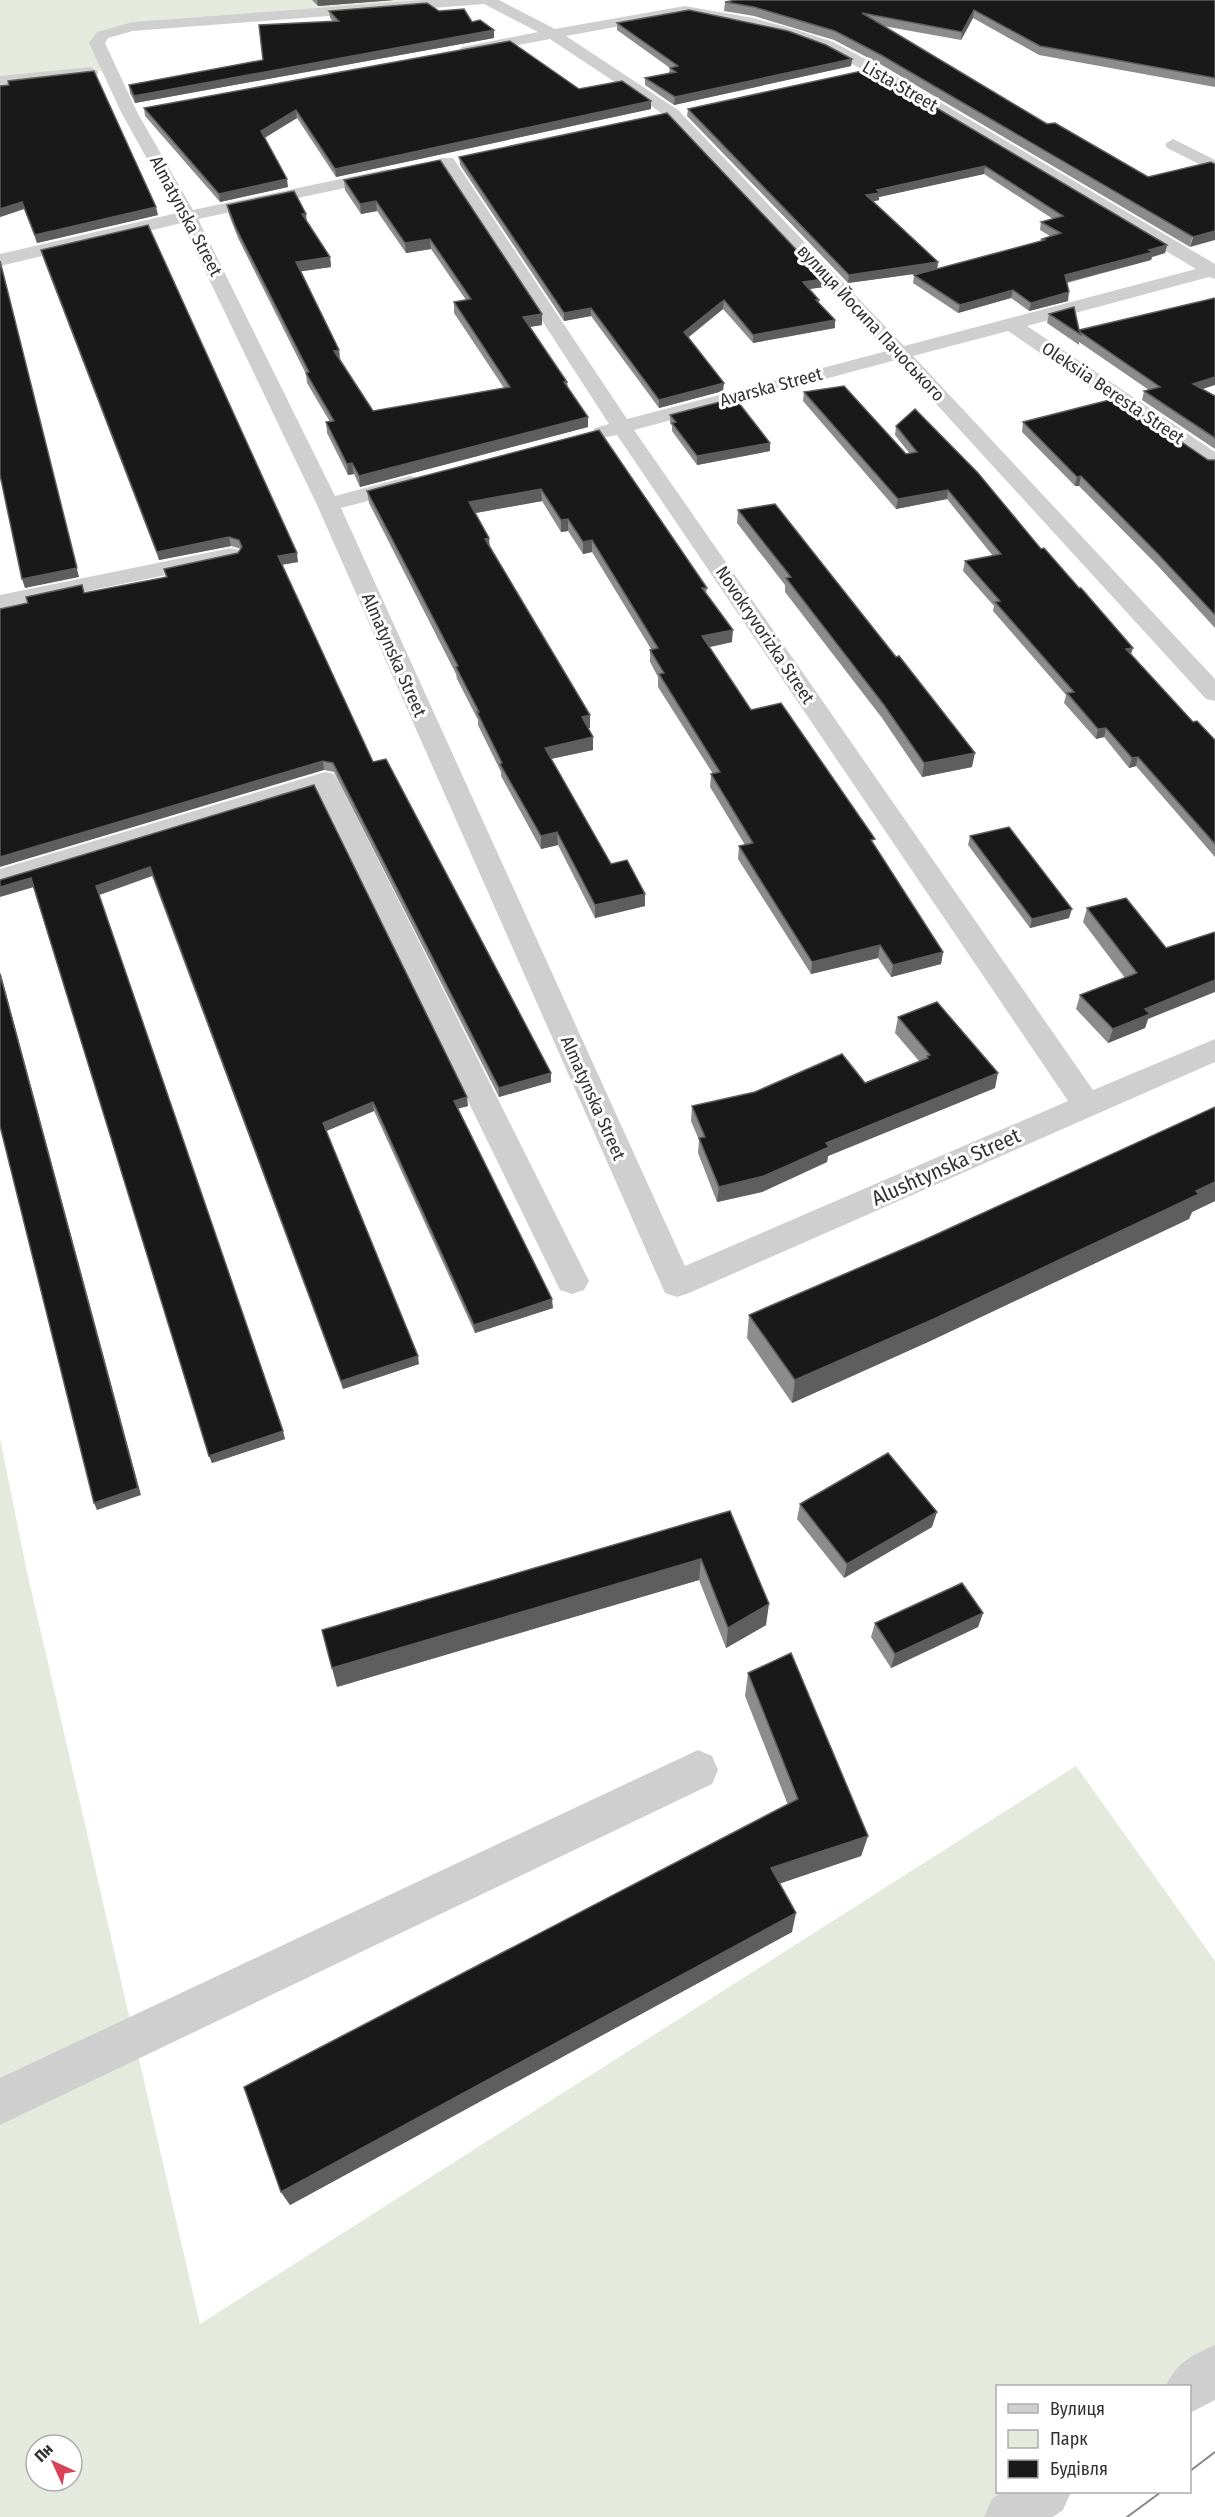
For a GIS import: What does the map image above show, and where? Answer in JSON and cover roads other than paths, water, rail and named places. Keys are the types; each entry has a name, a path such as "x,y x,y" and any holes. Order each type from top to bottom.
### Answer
{"street":[{"name":"Almatynska Street","path":"481,0 133,27 102,35 98,43 109,70 135,111 188,216 328,504 677,1284"},
{"name":"вулиця Йосипа Пачоського","path":"488,0 552,34 672,113 900,353 1215,694"},
{"name":"Lista Street","path":"446,54 685,10 753,22 792,33 828,45 873,69 1214,271"},
{"path":"850,74 873,69"},
{"path":"0,81 109,70"},
{"path":"650,118 694,108"},
{"path":"1173,144 1215,167"},
{"name":"Novokryvorizka Street","path":"451,161 622,427 1087,1105"},
{"path":"0,260 188,216 402,171"},
{"name":"Avarska Street","path":"588,436 1214,271"},
{"name":"Oleksiia Beresta Street","path":"1011,324 1215,462"},
{"path":"328,504 430,478"},
{"path":"0,602 231,555"},
{"path":"0,878 326,780 572,1281"},
{"name":"Alushtynska Street","path":"677,1284 1215,1050"},
{"path":"0,2102 698,1770"},
{"path":"1191,2387 1215,2370"},
{"path":"1010,2517 1045,2493"}],"tram line":[{"path":"1191,2470 1215,2452"},
{"path":"1127,2517 1160,2493"}]}
